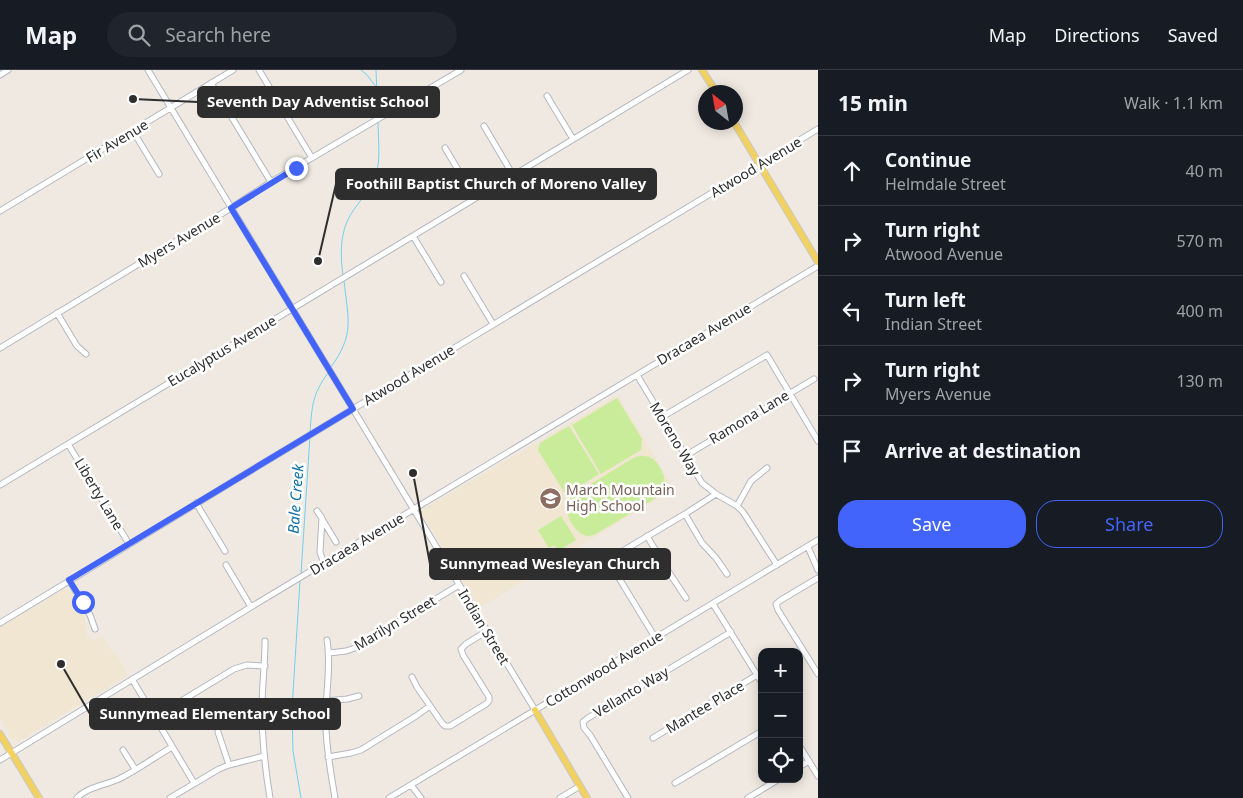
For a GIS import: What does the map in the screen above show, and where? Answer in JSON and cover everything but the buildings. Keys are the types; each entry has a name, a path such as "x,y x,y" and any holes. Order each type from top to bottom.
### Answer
{"main road":[{"path":"702,70 712,85"},
{"path":"739,130 818,264"},
{"name":"Indian Street","path":"535,710 587,798"},
{"path":"0,734 39,798"}],"street":[{"path":"0,75 8,70"},
{"name":"Indian Street","path":"148,70 535,710"},
{"name":"Fir Avenue","path":"0,211 233,70"},
{"path":"259,70 312,158"},
{"name":"Myers Avenue","path":"0,348 271,182 461,70"},
{"name":"Eucalyptus Avenue","path":"0,485 688,70"},
{"path":"211,83 271,182"},
{"path":"547,96 573,139"},
{"path":"484,126 514,175"},
{"name":"Atwood Avenue","path":"0,623 818,129"},
{"path":"133,131 159,174"},
{"path":"445,148 475,198"},
{"path":"413,236 441,282"},
{"name":"Dracaea Avenue","path":"0,760 818,264"},
{"path":"464,276 493,324"},
{"path":"57,314 77,346 86,354"},
{"path":"662,417 767,355 818,441"},
{"name":"Moreno Way","path":"637,375 702,483 736,506 748,519 777,565"},
{"name":"Ramona Lane","path":"685,456 814,378"},
{"name":"Liberty Lane","path":"68,444 129,544"},
{"path":"736,506 751,480 767,468"},
{"path":"589,571 716,494"},
{"path":"196,504 225,551"},
{"path":"318,511 336,542"},
{"path":"685,514 702,543 727,574"},
{"path":"322,518 320,552 324,564"},
{"path":"321,541 332,534"},
{"path":"647,536 686,598"},
{"name":"Cottonwood Avenue","path":"389,798 818,540"},
{"path":"808,546 818,570"},
{"path":"608,560 656,639"},
{"path":"226,565 251,607"},
{"path":"818,578 776,604 818,674"},
{"path":"69,580 90,615 95,629"},
{"name":"Marilyn Street","path":"329,653 355,648 459,585"},
{"path":"713,604 757,675"},
{"path":"412,677 445,726 450,726 486,704 490,696 461,649 487,631"},
{"name":"Vellanto Way","path":"628,798 584,728 583,722 731,632"},
{"path":"327,640 329,653 326,729 328,757 335,798"},
{"path":"265,641 262,707 264,756 270,798"},
{"path":"155,717 234,669 247,665 265,666"},
{"name":"Mantee Place","path":"653,738 757,675"},
{"path":"132,679 194,783"},
{"path":"326,701 359,696"},
{"path":"328,757 351,754 361,750 430,706"},
{"path":"218,732 229,764"},
{"path":"675,783 758,733"},
{"path":"77,798 96,787 118,779 172,747"},
{"path":"123,750 135,769"},
{"path":"803,751 818,776"},
{"path":"170,798 229,764 264,756"},
{"path":"803,765 809,761"},
{"path":"748,798 772,783"},
{"path":"411,785 421,798"},
{"path":"560,798 580,786"}],"shaded area":[{"name":"March Mountain High School","path":"618,395 674,489 479,608 421,512"},
{"path":"65,589 69,590 84,616 87,636 94,640 103,636 128,675 19,741 12,739 0,719 0,627"}],"green space":[{"path":"617,398 642,439 641,450 601,474 572,425"},
{"path":"569,426 599,474 566,495 538,450 540,443"},
{"path":"647,456 658,465 665,481 663,491 659,496 596,534 588,536 580,533 567,513 568,505 573,495 635,457"},
{"path":"561,516 576,540 558,551 554,545 549,548 538,530"}],"waterway":[{"path":"361,70 377,88"},
{"name":"Bale Creek","path":"376,70 378,117"},
{"name":"Bale Creek","path":"343,275 341,251 347,221 371,186 378,168 378,121"},
{"name":"Bale Creek","path":"331,367 339,355 347,335 348,316 344,281"},
{"name":"Bale Creek","path":"310,432 311,415 316,394 328,373"},
{"name":"Bale Creek","path":"301,574 310,436"},
{"name":"Bale Creek","path":"300,581 292,709 293,751 301,798"}],"place":[{"name":"Seventh Day Adventist School","path":"133,99"},
{"name":"Foothill Baptist Church of Moreno Valley","path":"318,261"},
{"name":"Sunnymead Wesleyan Church","path":"413,473"},
{"name":"March Mountain High School","path":"550,498"},
{"name":"Sunnymead Elementary School","path":"61,664"}],"route":[{"path":"83,602 69,580 353,409 231,208 296,168"}]}
